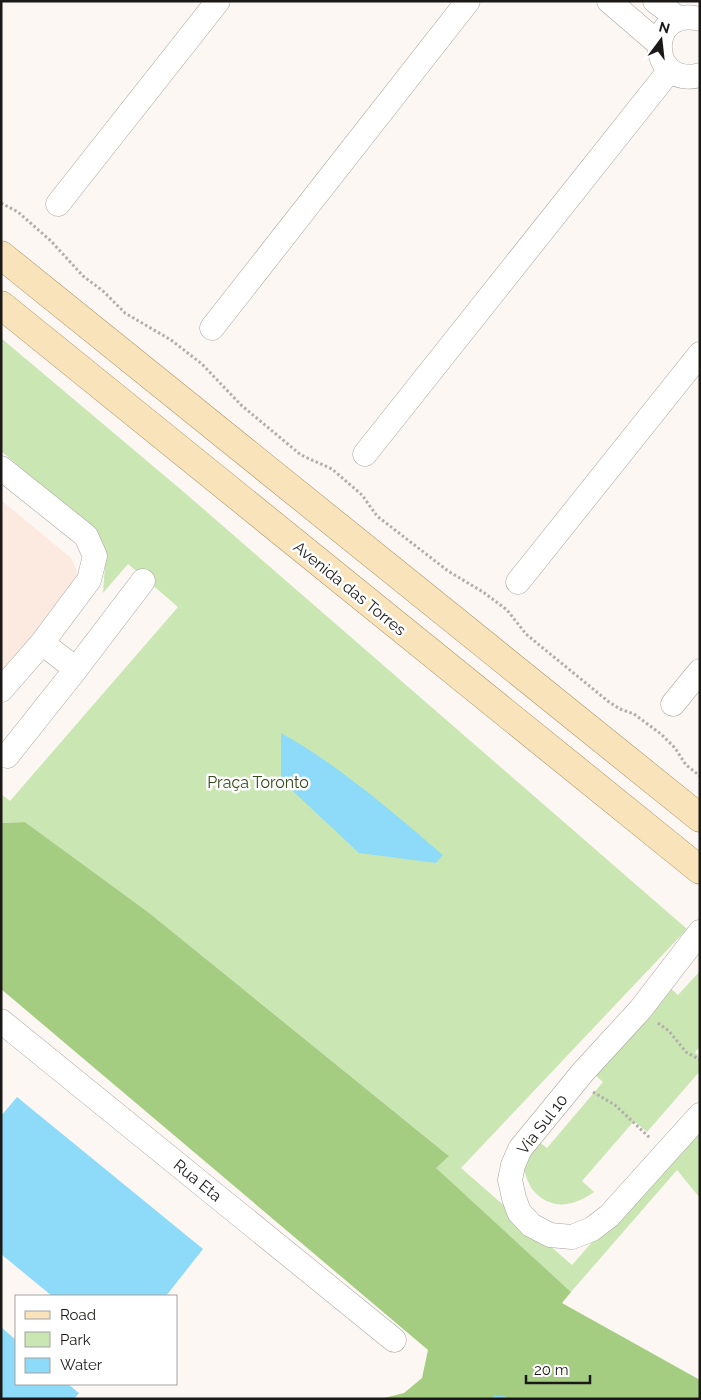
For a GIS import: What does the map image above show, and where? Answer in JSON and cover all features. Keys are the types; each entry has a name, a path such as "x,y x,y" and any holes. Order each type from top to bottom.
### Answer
{"main road":[{"path":"1,255 700,818"},
{"name":"Avenida das Torres","path":"1,305 700,870"},
{"path":"327,569 338,566 348,559 356,541"}],"street":[{"path":"58,204 218,1"},
{"path":"212,328 468,1"},
{"path":"608,1 659,44"},
{"path":"655,1 689,19"},
{"path":"689,19 668,26 659,44 662,58 670,70 683,76 699,76"},
{"path":"365,454 670,70"},
{"path":"518,582 700,354"},
{"path":"1,468 86,536 95,556 89,580 42,643 1,690"},
{"path":"7,756 143,581"},
{"path":"42,643 76,669"},
{"path":"673,704 700,671"},
{"name":"Via Sul 10","path":"700,932 640,1010 575,1082 520,1149 510,1180 514,1198 520,1212 531,1225 550,1235 572,1238 592,1229 609,1216 700,1115"},
{"name":"Rua Eta","path":"1,1020 394,1340"}],"path":[{"path":"1,203 18,212 51,241 83,276 125,313 171,340 202,364 241,405 294,449 302,455 332,469 362,495 377,516 448,571 508,610 532,639 609,702 634,714 661,734 675,748 686,765 700,776"},
{"path":"640,1010 669,1031 693,1058 700,1060"},
{"path":"575,1082 615,1105 641,1131 667,1152"}],"shaded area":[{"path":"1,500 71,558 77,575 73,590 1,671"}],"green space":[{"name":"Praça Toronto","path":"1,338 185,493 687,929 461,1168 572,1265 700,1119 700,1198 677,1170 571,1292 435,1168 448,1155 148,912 25,822 1,823 1,794 10,801 178,607 128,564 103,593 106,552 97,533 1,451"},
{"path":"25,822 148,912 449,1156 436,1168 571,1292 562,1303 700,1380 700,1399 380,1399 404,1393 422,1378 428,1350 1,989 1,823"},
{"path":"700,971 700,1047 695,1052 700,1057 700,1071 647,1132 634,1121 582,1181 594,1192 578,1201 570,1203 554,1204 546,1201 532,1189 524,1167 526,1156 534,1138 547,1148 603,1082 591,1071 667,985 678,995"}],"water":[{"path":"281,733 344,775 443,855 436,863 359,853 281,780"},
{"path":"17,1097 203,1249 167,1295 51,1295 1,1254 1,1116"},
{"path":"1,1327 15,1339 15,1385 69,1385 79,1393 74,1399 1,1399"}],"waterway":[{"path":"495,1399 503,1399"}]}
